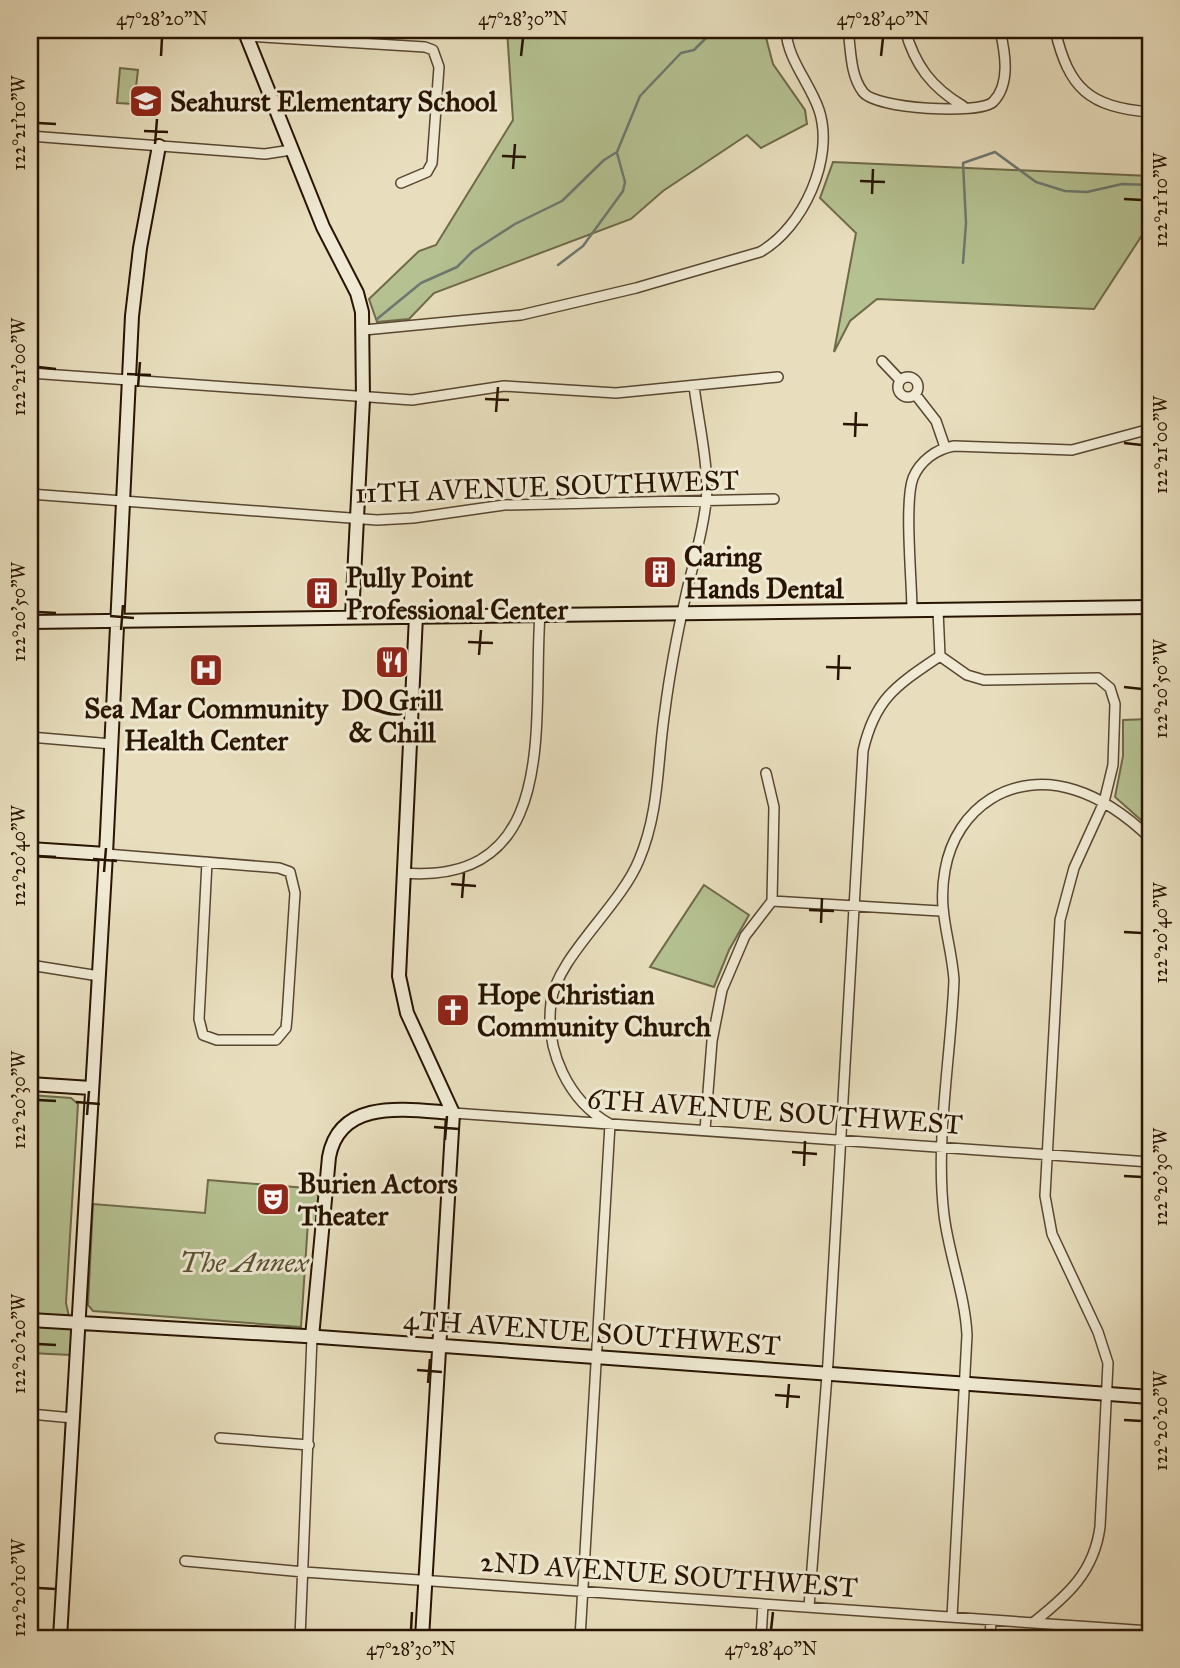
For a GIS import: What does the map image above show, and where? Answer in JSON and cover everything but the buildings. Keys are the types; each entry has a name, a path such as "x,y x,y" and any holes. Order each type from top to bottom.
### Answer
{"street":[{"path":"364,330 521,315 636,288 760,252 774,244 794,222 806,199 820,162 823,135 820,112 792,53 786,30"},
{"path":"848,30 850,57 858,82 870,99 890,105 964,107 987,106 1001,91 1005,60 1000,30"},
{"path":"905,30 916,61 925,76 964,107"},
{"path":"1055,30 1069,74 1088,96 1117,108 1150,112"},
{"path":"352,617 364,330 357,293 323,227 245,33 425,47 433,50 439,67 432,163 427,172 401,183"},
{"path":"30,136 265,154 291,150"},
{"path":"60,1638 106,854 135,281 159,146"},
{"path":"882,361 900,380 900,393 905,397 915,394 936,421 945,447"},
{"path":"30,373 412,400 518,385 616,393 778,377"},
{"path":"580,1638 610,1124 592,1113 578,1096 557,1061 550,1032 551,1002 565,967 624,889 648,836 656,809 664,713 682,612 707,500 694,386"},
{"path":"912,611 911,485 921,466 945,447 969,445 1035,451 1072,450 1150,429"},
{"name":"11TH AVENUE SOUTHWEST","path":"30,494 358,519 413,518 504,505 774,499"},
{"path":"30,622 1150,607"},
{"path":"938,610 940,656"},
{"path":"403,873 431,876 466,869 491,855 517,820 530,785 534,760 540,614"},
{"path":"416,616 399,976 402,995 453,1113 422,1638"},
{"path":"940,656 967,675 984,680 1098,678 1110,688 1116,716 1113,765 1104,802 1074,868 1060,920 1045,1155 1045,1196 1052,1234 1106,1353 1107,1394 1097,1547 1076,1586 1034,1622"},
{"path":"810,1608 828,1373 863,751 874,714 896,686 940,656"},
{"path":"30,737 112,744"},
{"path":"705,1130 712,1041 722,990 745,936 772,901 774,807 766,773"},
{"path":"952,1617 966,1319 944,1214 944,1146 954,980 952,953 940,911 944,871 956,835 976,808 989,798 1016,787 1048,784 1077,790 1104,802 1150,838"},
{"path":"30,849 207,862 287,870 293,878 295,892 287,1018 282,1036 268,1042 216,1040 203,1035 199,1018 207,862"},
{"path":"772,901 940,911"},
{"path":"30,965 99,975"},
{"path":"30,1084 91,1088"},
{"name":"6TH AVENUE SOUTHWEST","path":"312,1337 330,1150 338,1135 353,1120 370,1112 397,1109 1149,1161"},
{"path":"1149,1161 1150,1119"},
{"name":"4TH AVENUE SOUTHWEST","path":"30,1320 312,1337 1150,1397"},
{"path":"300,1638 312,1337"},
{"path":"30,1414 73,1418"},
{"path":"220,1438 309,1445"},
{"name":"2ND AVENUE SOUTHWEST","path":"185,1560 304,1572 1150,1631"},
{"path":"761,1638 763,1604"},
{"path":"990,1638 991,1620"}],"green space":[{"path":"507,30 764,30 773,64 805,110 807,124 761,148 747,135 663,191 631,219 434,293 409,319 377,322 369,299 419,251 436,245 513,120"},
{"path":"120,68 138,70 134,104 117,103"},
{"path":"833,162 1150,176 1150,223 1094,309 877,299 850,321 834,352 856,233 820,198"},
{"path":"1150,719 1150,828 1115,797 1123,756 1123,720"},
{"path":"704,885 749,915 729,950 714,987 650,967"},
{"path":"30,1095 71,1098 78,1104 66,1303 72,1330 71,1355 30,1353"},
{"name":"The Annex","path":"208,1180 319,1189 316,1222 308,1222 301,1327 93,1311 88,1305 93,1204 205,1213"}],"waterway":[{"path":"377,319 421,283 457,267 473,251 515,224 562,201 604,160 617,152 640,96 681,53 694,50 714,30"},
{"path":"963,263 966,223 963,163 995,152 1036,182 1065,191 1087,192 1122,184 1150,185"},
{"path":"558,265 583,246 623,191 625,182 617,153"}],"place":[{"name":"Seahurst Elementary School","path":"146,101"},
{"name":"Caring Hands Dental","path":"660,572"},
{"name":"Pully Point Professional Center","path":"322,593"},
{"name":"DQ Grill & Chill","path":"392,662"},
{"name":"Sea Mar Community Health Center","path":"206,670"},
{"name":"Hope Christian Community Church","path":"453,1010"},
{"name":"Burien Actors Theater","path":"273,1199"}]}
